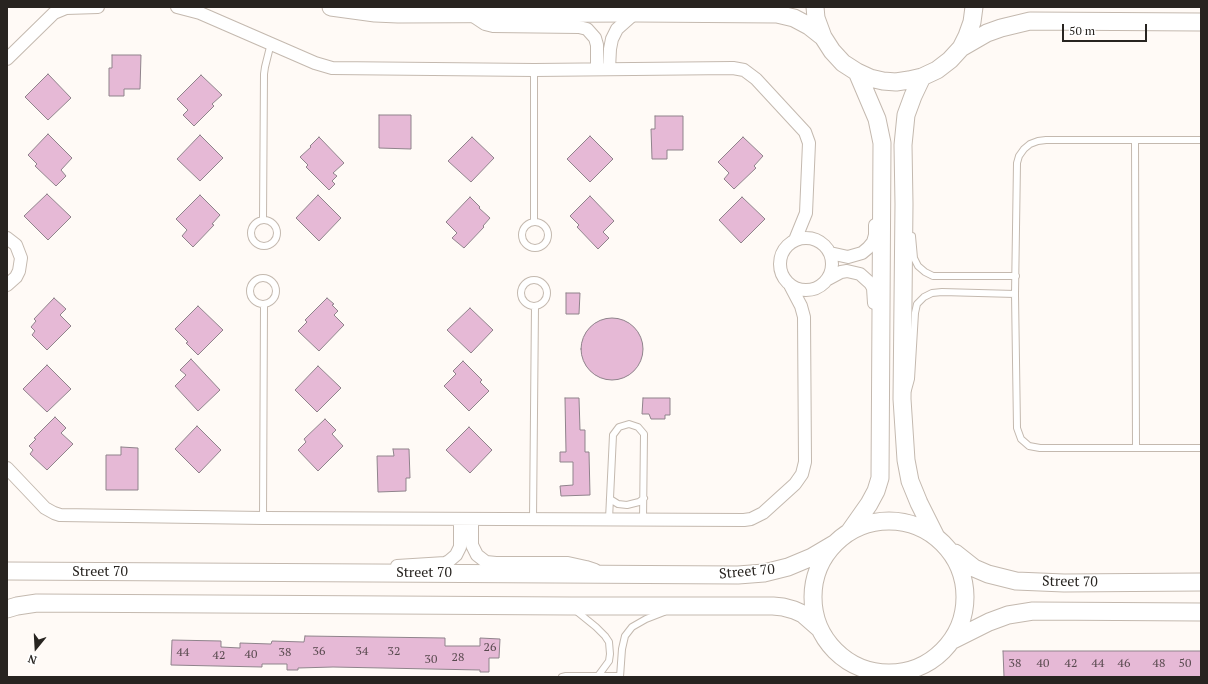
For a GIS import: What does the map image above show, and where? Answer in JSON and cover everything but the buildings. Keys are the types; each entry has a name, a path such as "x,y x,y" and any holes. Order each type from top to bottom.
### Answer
{"main road":[{"path":"331,7 382,13 777,14 794,18 809,26 823,37"},
{"path":"816,7 816,18 823,37 832,51 843,63 870,78 896,82 922,77 937,70 950,60 961,48 968,36 974,7"},
{"path":"961,48 987,33 1030,21 1201,22"},
{"path":"850,531 869,504 876,491 880,478 883,178 882,143 877,118 857,72"},
{"path":"922,77 906,115 903,145 904,204 902,400 906,460 910,481 934,535"},
{"path":"934,535 915,525 893,520 870,522 850,531 834,544 823,558 816,575 812,592 813,611 819,628 832,648 840,656 866,670 894,673 906,672 922,666 937,657 946,649 959,629 966,605 964,580 955,557 948,547"},
{"name":"Street 70","path":"934,535 974,568 988,574 1016,581 1064,583 1201,582"},
{"name":"Street 70","path":"7,570 738,575 764,573 788,567 812,557 834,544"},
{"path":"7,609 37,603 773,606 783,607 803,614 819,628"},
{"name":"Street 70","path":"953,640 1002,617 1033,611 1201,612"}],"street":[{"path":"7,59 54,13 66,8 98,7"},
{"path":"177,7 200,14 315,63 332,68 534,70 734,68 744,70 756,79 805,132 809,143 806,213 795,240"},
{"path":"609,69 612,39 617,29 635,13"},
{"path":"470,14 485,24 493,26 579,26 586,29 595,38 597,45 597,70"},
{"path":"830,253 848,256 855,255 862,253 873,242 875,235 874,196 883,178"},
{"path":"806,213 811,228 819,241"},
{"path":"7,238 16,245 21,258 19,271 16,277 7,284"},
{"path":"7,468 45,508 60,515 263,518 609,520 751,519 763,513 795,484 802,474 805,462 804,317 801,306 781,272 780,265 784,250 795,240 811,238 819,241 830,253 833,266 828,279 823,285 816,288 803,290 790,285"},
{"path":"828,279 841,272 848,271 860,274 870,283 873,288 875,333 881,342"},
{"path":"804,317 816,288"},
{"path":"324,573 352,568 445,563 456,555 460,547 460,519"},
{"path":"472,519 472,546 477,555 486,562 568,563 586,567 607,575"}],"lane":[{"path":"263,220 264,74 271,43"},
{"path":"534,70 534,221"},
{"path":"1201,140 1046,140 1034,142 1024,149 1019,156 1017,163 1015,294 1017,428 1021,439 1029,446 1040,448 1201,448"},
{"path":"1135,140 1136,448"},
{"path":"904,204 910,220"},
{"path":"263,220 270,221 276,226 278,232 272,245 265,247 252,241 250,234 252,227 256,222 263,220"},
{"path":"534,221 541,222 546,227 549,234 547,241 542,246 536,248 529,247 524,242 521,235 523,228 527,223 534,221"},
{"path":"911,228 914,258 918,266 933,276 1016,276"},
{"path":"262,278 269,279 275,284 277,291 275,298 271,303 264,305 257,304 252,299 249,292 251,285 256,280 262,278"},
{"path":"533,279 540,280 545,285 548,292 546,299 542,304 535,306 528,305 522,300 520,293 522,286 526,281 533,279"},
{"path":"902,400 910,388 915,313 918,304 924,297 932,293 942,292 1015,294"},
{"path":"263,518 264,305"},
{"path":"533,519 535,306"},
{"path":"609,520 613,435 619,427 629,424 638,427 644,434 643,520"},
{"path":"610,499 618,504 627,505 634,504 644,498"},
{"path":"571,606 596,627 609,642 609,661 598,676"},
{"path":"562,677 620,676 622,648 625,636 632,627 646,619 681,606"}]}
